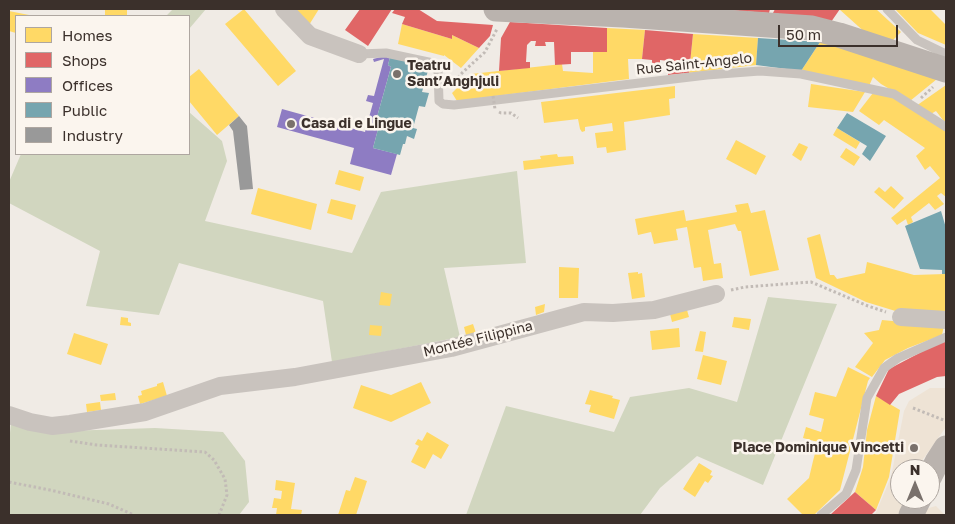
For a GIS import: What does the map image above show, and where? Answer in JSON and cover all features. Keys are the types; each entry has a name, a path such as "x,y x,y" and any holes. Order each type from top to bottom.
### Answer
{"main road":[{"path":"496,9 614,14 812,28 839,35 943,76"}],"street":[{"path":"284,9 310,36 358,54"},
{"name":"Montée Filippina","path":"9,415 30,422 52,426 145,412 220,386 295,377 451,348 584,312 614,313 654,310 716,294"},
{"path":"901,316 946,320"}],"lane":[{"path":"887,9 917,40 946,54"},
{"path":"358,54 386,53 433,63 438,70 438,99"},
{"name":"Rue Saint-Angelo","path":"438,99 443,104 454,105 760,70 801,74 894,94 946,127"},
{"path":"821,515 846,494 853,478 868,398 884,368 898,358 946,337"}],"path":[{"path":"438,99 485,52 497,30 503,9"},
{"path":"912,105 943,76"},
{"path":"493,96 495,109 501,113 511,113 518,118"},
{"path":"716,294 745,287 811,282 868,306 901,316"},
{"path":"913,408 946,421"},
{"path":"62,440 97,445 205,452 214,460 226,478 227,495 219,515"},
{"path":"9,482 109,504 134,515"}],"green space":[{"path":"173,9 206,9 190,28 190,15 167,15"},
{"path":"190,113 222,141 227,161 205,221 352,253 381,192 517,171 526,263 444,268 460,337 332,362 323,301 179,263 159,315 86,306 100,251 9,203 9,182 21,155 190,155"},
{"path":"768,297 837,304 763,485 697,456 660,488 640,515 466,515 506,406 614,432 630,397 689,388 737,402"},
{"path":"11,423 66,431 155,428 223,432 245,461 249,502 239,515 9,515 9,443"}],"shaded area":[{"name":"Place Dominique Vincetti","path":"930,388 946,388 946,427 923,459 895,459 904,411 909,401"},
{"name":"Place Dominique Vincetti","path":"890,479 890,509 902,509 901,515 875,515"},
{"path":"925,509 939,509 945,515 922,515"}],"building: Homes":[{"path":"105,9 127,9 127,15 105,15"},
{"path":"244,9 296,71 278,86 225,24"},
{"path":"293,9 319,9 309,25"},
{"path":"839,9 876,9 901,32 892,41 868,35"},
{"path":"895,9 930,9 946,25 946,45 918,33"},
{"path":"9,11 29,15 15,15 15,33 9,31"},
{"path":"402,24 452,39 452,35 479,48 461,68 444,55 398,44"},
{"path":"607,28 645,30 642,59 628,59 629,79 457,101 452,93 466,79 472,78 471,74 562,64 563,71 593,73 593,52 607,52"},
{"path":"693,34 758,38 756,65 689,73"},
{"path":"822,39 937,79 910,101 881,84 873,77 869,86 801,71"},
{"path":"199,69 239,116 217,135 190,102 190,76"},
{"path":"811,84 865,92 853,112 808,107"},
{"path":"946,85 946,124 936,111 929,115 916,106"},
{"path":"675,86 675,98 669,99 670,115 624,122 626,150 607,153 606,147 597,148 595,133 613,131 612,123 585,127 585,131 582,132 578,119 544,123 541,102"},
{"path":"873,93 890,95 946,130 946,197 941,193 937,196 944,204 935,210 929,203 911,217 913,222 908,225 906,219 897,225 891,218 940,178 930,166 925,170 916,156 925,148 884,120 879,125 859,111"},
{"path":"837,128 860,142 856,149 833,135"},
{"path":"736,140 766,156 756,175 726,159"},
{"path":"799,143 808,147 801,161 792,155"},
{"path":"846,148 860,157 854,166 840,157"},
{"path":"557,154 558,157 573,156 574,164 524,170 523,161 541,159 540,156"},
{"path":"339,170 364,177 360,191 335,184"},
{"path":"891,186 904,198 894,209 874,192 879,187 885,192"},
{"path":"258,188 317,204 311,230 251,214"},
{"path":"331,199 356,205 352,220 327,213"},
{"path":"748,203 751,213 765,210 779,270 750,276 741,231 738,231 735,224 708,230 714,264 721,263 723,278 703,281 701,267 694,268 687,227 676,229 678,240 654,244 651,232 638,235 635,219 684,210 686,221 737,212 735,205"},
{"path":"820,234 830,275 834,275 837,279 865,273 867,262 914,275 945,274 946,314 902,313 866,302 816,278 807,238"},
{"path":"559,267 579,268 578,298 559,298"},
{"path":"638,272 638,274 642,273 645,297 632,299 628,273"},
{"path":"381,292 392,294 390,306 379,305"},
{"path":"545,304 544,312 536,315 535,307"},
{"path":"687,310 689,317 672,322 670,314"},
{"path":"121,317 128,318 131,326 120,325"},
{"path":"734,317 751,319 749,330 732,327"},
{"path":"882,320 944,325 942,335 908,348 885,360 872,377 855,367 873,343 864,333 879,330"},
{"path":"473,324 477,336 467,339 464,327"},
{"path":"370,325 382,326 381,336 369,335"},
{"path":"679,328 680,347 652,350 650,331"},
{"path":"700,331 706,332 703,352 695,351"},
{"path":"74,333 108,344 101,365 67,354"},
{"path":"703,355 727,361 721,385 697,379"},
{"path":"848,367 870,378 840,490 814,515 803,515 787,499 809,478 818,442 803,438 806,427 821,432 824,419 809,415 815,392 836,397"},
{"path":"163,382 167,396 140,404 138,396 142,395 141,391"},
{"path":"421,382 431,403 391,422 353,408 361,385 391,395"},
{"path":"590,390 613,396 612,398 620,400 614,419 589,412 591,405 585,404"},
{"path":"115,393 116,400 101,401 100,395"},
{"path":"876,396 900,410 892,459 890,459 889,477 876,510 855,492 863,467 867,430"},
{"path":"100,402 101,410 87,412 86,404"},
{"path":"427,432 449,445 441,459 433,454 425,469 411,462 419,446 415,444 418,439 422,441"},
{"path":"699,463 712,471 710,475 713,476 708,483 705,481 695,497 683,489"},
{"path":"355,477 367,481 356,515 338,515 346,490 350,491"},
{"path":"276,480 295,483 291,509 302,510 301,515 276,515 277,508 272,508 274,498 281,499 282,491 275,490"}],"building: Shops":[{"path":"360,9 392,9 368,46 345,30"},
{"path":"395,9 418,9 437,21 493,25 490,36 479,48 452,35 452,39 402,24 405,17 392,13"},
{"path":"726,9 770,9 769,13"},
{"path":"775,9 840,9 831,22 773,13"},
{"path":"510,22 607,28 607,52 571,52 571,64 555,65 554,42 545,42 546,46 535,46 536,41 531,41 527,45 526,62 530,62 530,68 499,71 501,38"},
{"path":"645,30 693,34 689,73 668,75 669,61 660,60 660,64 652,64 652,60 642,59"},
{"path":"946,341 946,376 937,377 899,394 890,405 876,396 889,369"},
{"path":"855,492 876,510 871,515 830,515"}],"building: Offices":[{"path":"385,56 390,57 388,65 391,67 377,117 381,118 373,148 397,154 391,175 350,164 354,148 277,127 282,109 365,132 373,103 366,101 368,95 374,96 384,59 374,62 373,59"}],"building: Public":[{"path":"758,38 820,42 801,71 756,65"},
{"path":"390,57 429,67 422,92 429,93 425,107 419,106 413,128 417,129 414,139 407,136 400,155 373,148 381,118 377,117 391,67 388,65"},
{"path":"847,113 886,136 870,161 862,154 867,146 837,128"},
{"path":"941,211 946,228 946,274 942,274 942,270 920,269 905,226"}],"building: Industry":[{"path":"239,116 247,126 253,189 240,190 233,131 229,125"}],"place":[{"name":"Teatru Sant’Anghjuli","path":"397,74"},
{"name":"Casa di e Lingue","path":"291,124"},
{"name":"Place Dominique Vincetti","path":"914,448"}]}
